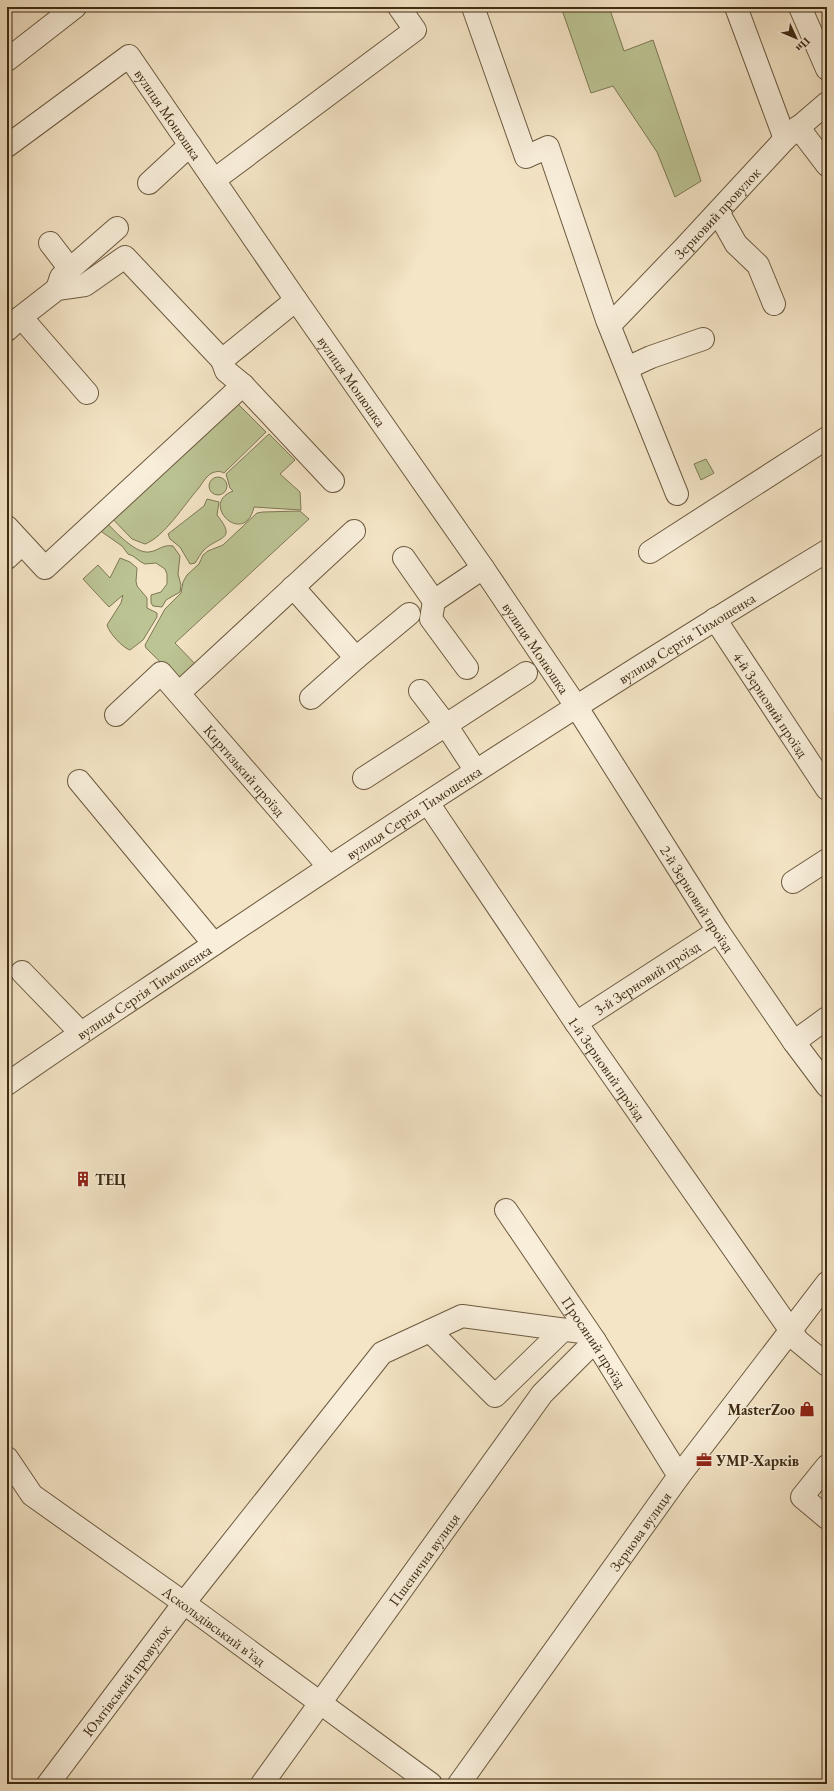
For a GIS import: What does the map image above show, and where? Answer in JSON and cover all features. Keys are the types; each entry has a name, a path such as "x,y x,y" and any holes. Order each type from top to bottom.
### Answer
{"street":[{"path":"7,60 75,7"},
{"path":"214,180 415,30 399,7"},
{"path":"473,7 526,156 548,147 610,325 677,494"},
{"path":"736,7 792,133 827,165"},
{"path":"800,7 827,69"},
{"name":"вулиця Монюшка","path":"7,146 129,56 296,300 483,568 576,706"},
{"name":"Зерновий провулок","path":"610,325 792,133 827,102"},
{"path":"149,183 190,145"},
{"path":"718,212 736,244 758,265 774,304"},
{"path":"57,290 61,277 117,228"},
{"path":"50,243 70,269"},
{"path":"87,393 14,324 57,290 85,285 125,257 222,360 226,371 243,385 333,481"},
{"path":"222,360 296,300"},
{"path":"627,368 651,357 703,339"},
{"path":"7,528 14,551 45,568 243,385"},
{"path":"650,552 827,438"},
{"path":"179,693 354,531"},
{"name":"вулиця Сергія Тимошенка","path":"7,1084 80,1032 428,802 576,706 827,551"},
{"path":"404,558 434,601 431,619 467,668"},
{"path":"434,601 483,568"},
{"path":"293,587 356,658"},
{"path":"311,698 409,614"},
{"name":"4-й Зерновий проїзд","path":"715,619 827,789"},
{"name":"Киргизький проїзд","path":"116,715 161,673 329,867"},
{"path":"364,778 526,673"},
{"path":"420,691 446,724 476,771"},
{"name":"2-й Зерновий проїзд","path":"576,706 718,931 794,1042 827,1086"},
{"path":"79,781 214,944"},
{"name":"1-й Зерновий проїзд","path":"428,802 576,1023 798,1341 827,1365"},
{"path":"793,882 827,860"},
{"name":"3-й Зерновий проїзд","path":"576,1023 718,931"},
{"path":"22,972 80,1032"},
{"path":"794,1042 827,1018"},
{"name":"Просяний проїзд","path":"506,1210 592,1337 679,1476"},
{"name":"Зернова вулиця","path":"459,1784 679,1476 827,1283"},
{"name":"Юмтівський провулок","path":"48,1784 184,1603 278,1482 382,1353 462,1316 563,1330 592,1337"},
{"path":"430,1331 495,1396 563,1330"},
{"name":"Пшенична вулиця","path":"262,1784 542,1394 592,1337"},
{"name":"Аскольдівський в'їзд","path":"7,1458 32,1496 184,1603 431,1784"},
{"path":"827,1466 802,1497 827,1518"}],"green space":[{"path":"561,7 609,7 624,51 653,40 701,181 675,197 657,152 613,86 591,93"},
{"path":"231,397 266,432 224,473 215,472 208,476 159,535 145,544 132,539 106,512"},
{"path":"269,434 295,460 280,474 300,492 301,510 254,507 249,519 242,524 234,523 227,519 222,513 220,505 223,497 233,491 230,488 226,474"},
{"path":"706,459 714,473 701,480 694,464"},
{"path":"218,477 224,480 227,486 224,492 218,495 212,492 209,486 212,480"},
{"path":"207,499 219,502 217,515 226,529 226,534 224,537 204,550 195,563 190,564 180,547 170,539 168,534 204,506"},
{"path":"300,511 309,519 175,643 199,668 182,683 146,648 145,645 165,609 181,593 183,582 187,575 199,564 203,555 208,551 223,545 257,513"},
{"path":"101,517 123,539 137,549 149,552 166,546 173,546 180,556 178,574 181,585 180,592 166,600 162,607 153,606 151,603 151,595 161,592 167,584 167,574 165,569 156,563 145,564 141,562 128,554 122,546 92,525"},
{"path":"120,558 130,562 137,568 137,586 147,598 147,608 157,613 157,617 143,640 130,650 117,640 110,632 107,625 121,603 123,595 109,607 83,579 98,565 110,578"}],"place":[{"name":"ТЕЦ","path":"83,1179"},
{"name":"MasterZoo","path":"807,1409"},
{"name":"УМР-Харків","path":"704,1460"}]}
